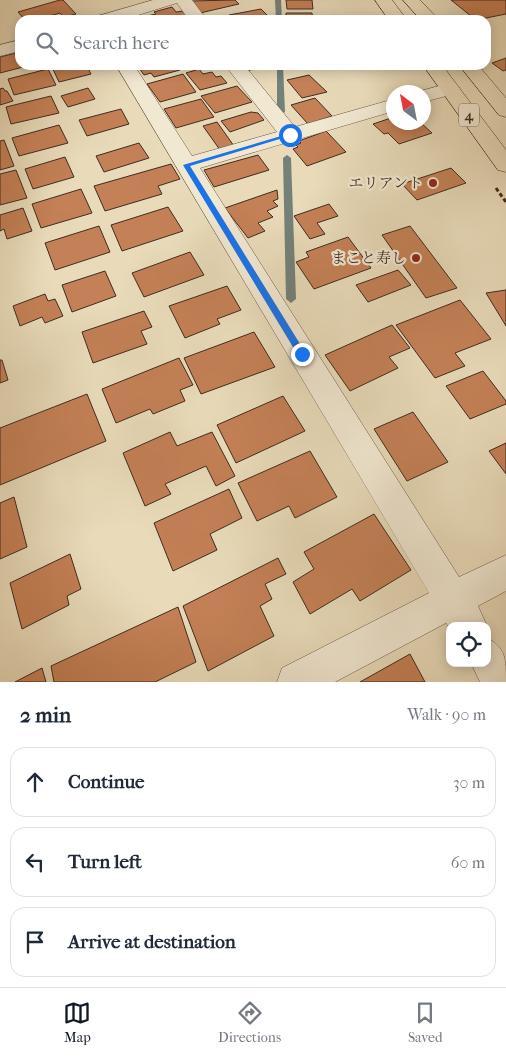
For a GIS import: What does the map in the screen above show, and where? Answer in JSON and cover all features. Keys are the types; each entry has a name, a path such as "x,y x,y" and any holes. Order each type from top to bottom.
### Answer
{"highway":[{"path":"383,0 394,15"},
{"path":"412,0 426,15"},
{"name":"4","path":"436,70 506,165"},
{"name":"4","path":"472,70 506,111"}],"street":[{"path":"121,15 171,0"},
{"path":"182,0 194,15"},
{"path":"0,51 15,46"},
{"path":"128,70 461,612"},
{"path":"238,70 290,135"},
{"path":"431,94 450,89"},
{"path":"186,165 386,107"},
{"path":"296,682 461,612 506,572"},
{"path":"491,664 502,682"}],"building":[{"path":"63,0 76,14 21,15 18,12"},
{"path":"235,0 239,4 200,13 190,1"},
{"path":"286,0 312,0 313,9 287,9"},
{"path":"451,0 506,0 506,14 491,17 491,15 470,15"},
{"path":"172,7 176,12 183,11 187,15 152,15 156,14 154,12"},
{"path":"261,9 267,15 229,15"},
{"path":"286,13 312,13 312,15 286,15"},
{"path":"15,53 15,69 0,73 0,57"},
{"path":"506,58 506,70 503,71 492,63"},
{"path":"48,70 56,85 14,95 8,79"},
{"path":"53,70 89,70 91,74 59,82"},
{"path":"140,70 180,70 154,77 151,73 144,75"},
{"path":"196,70 200,70 203,74 212,72 216,77 221,76 227,83 200,90 186,73"},
{"path":"183,74 196,92 160,102 147,84"},
{"path":"309,75 327,92 302,98 287,80"},
{"path":"237,86 252,102 215,113 201,96"},
{"path":"3,88 13,101 0,105 0,89"},
{"path":"88,88 95,99 68,107 61,96"},
{"path":"51,96 59,113 11,124 6,107"},
{"path":"315,98 332,116 308,124 291,105"},
{"path":"201,99 214,117 176,128 164,109"},
{"path":"121,109 129,124 87,136 79,120"},
{"path":"251,112 258,113 264,120 230,132 221,121"},
{"path":"386,120 386,130 429,130 432,133 399,144 388,133 384,134 373,124"},
{"path":"217,122 234,146 220,150 203,126"},
{"path":"59,125 68,143 19,156 12,138"},
{"path":"326,131 346,152 307,166 293,149 301,143 299,141"},
{"path":"4,140 14,166 0,170 0,141"},
{"path":"139,143 149,158 104,172 96,156"},
{"path":"258,155 269,170 214,187 204,170"},
{"path":"65,157 74,177 33,189 25,169"},
{"path":"171,164 180,179 158,186 162,194 105,211 94,186"},
{"path":"451,168 466,183 417,200 402,184"},
{"path":"16,170 27,198 0,205 0,174"},
{"path":"81,189 92,213 41,228 32,204"},
{"path":"277,190 278,199 273,201 278,206 267,211 273,217 258,223 265,231 248,238 225,208"},
{"path":"329,204 338,216 317,223 325,234 310,239 294,216"},
{"path":"168,207 183,231 122,251 111,225"},
{"path":"23,208 32,231 7,239 4,229 0,231 0,215"},
{"path":"99,226 110,252 55,270 45,243"},
{"path":"410,226 457,288 426,298 382,235"},
{"path":"348,237 371,268 314,289 296,262 309,257 306,252"},
{"path":"190,252 204,275 144,297 132,273"},
{"path":"398,270 411,285 368,302 356,285"},
{"path":"105,271 116,296 72,312 62,285"},
{"path":"227,286 241,310 217,319 220,324 185,338 169,306"},
{"path":"506,290 506,326 486,293"},
{"path":"45,294 48,301 55,299 63,316 45,323 42,317 20,326 13,306"},
{"path":"460,300 491,339 455,353 465,366 435,378 396,325"},
{"path":"144,311 152,327 141,331 147,344 93,363 82,332"},
{"path":"392,325 410,348 389,357 398,368 350,391 325,355"},
{"path":"254,332 275,367 201,394 184,358"},
{"path":"179,358 193,385 180,390 185,401 153,414 150,409 116,423 102,389"},
{"path":"0,360 2,360 8,380 0,383"},
{"path":"483,371 506,401 506,404 470,419 446,386"},
{"path":"87,394 106,441 0,485 0,428"},
{"path":"283,396 305,431 236,463 217,425"},
{"path":"413,412 448,462 407,481 374,429"},
{"path":"170,432 177,446 212,432 235,476 216,486 206,466 165,484 171,494 145,506 123,453"},
{"path":"506,443 506,474 489,451"},
{"path":"310,451 337,497 295,518 289,506 257,521 238,483"},
{"path":"229,489 242,518 210,534 217,550 173,571 154,523"},
{"path":"14,497 27,547 0,559 0,503"},
{"path":"374,514 411,570 360,601 352,589 310,614 293,582 314,569 304,552"},
{"path":"70,554 81,589 67,596 69,605 22,629 10,583"},
{"path":"278,558 286,574 265,584 272,599 260,606 274,636 208,671 183,606"},
{"path":"178,607 196,662 155,682 54,682 51,666"},
{"path":"410,654 425,682 360,682"},
{"path":"42,668 46,682 15,682"}],"waterway":[{"path":"278,0 279,15"},
{"path":"280,70 281,112"},
{"path":"287,158 291,299"}],"place":[{"name":"エリアント","path":"433,183"},
{"name":"まこと寿し","path":"416,258"}],"route":[{"path":"290,135 186,165 302,354"}]}
